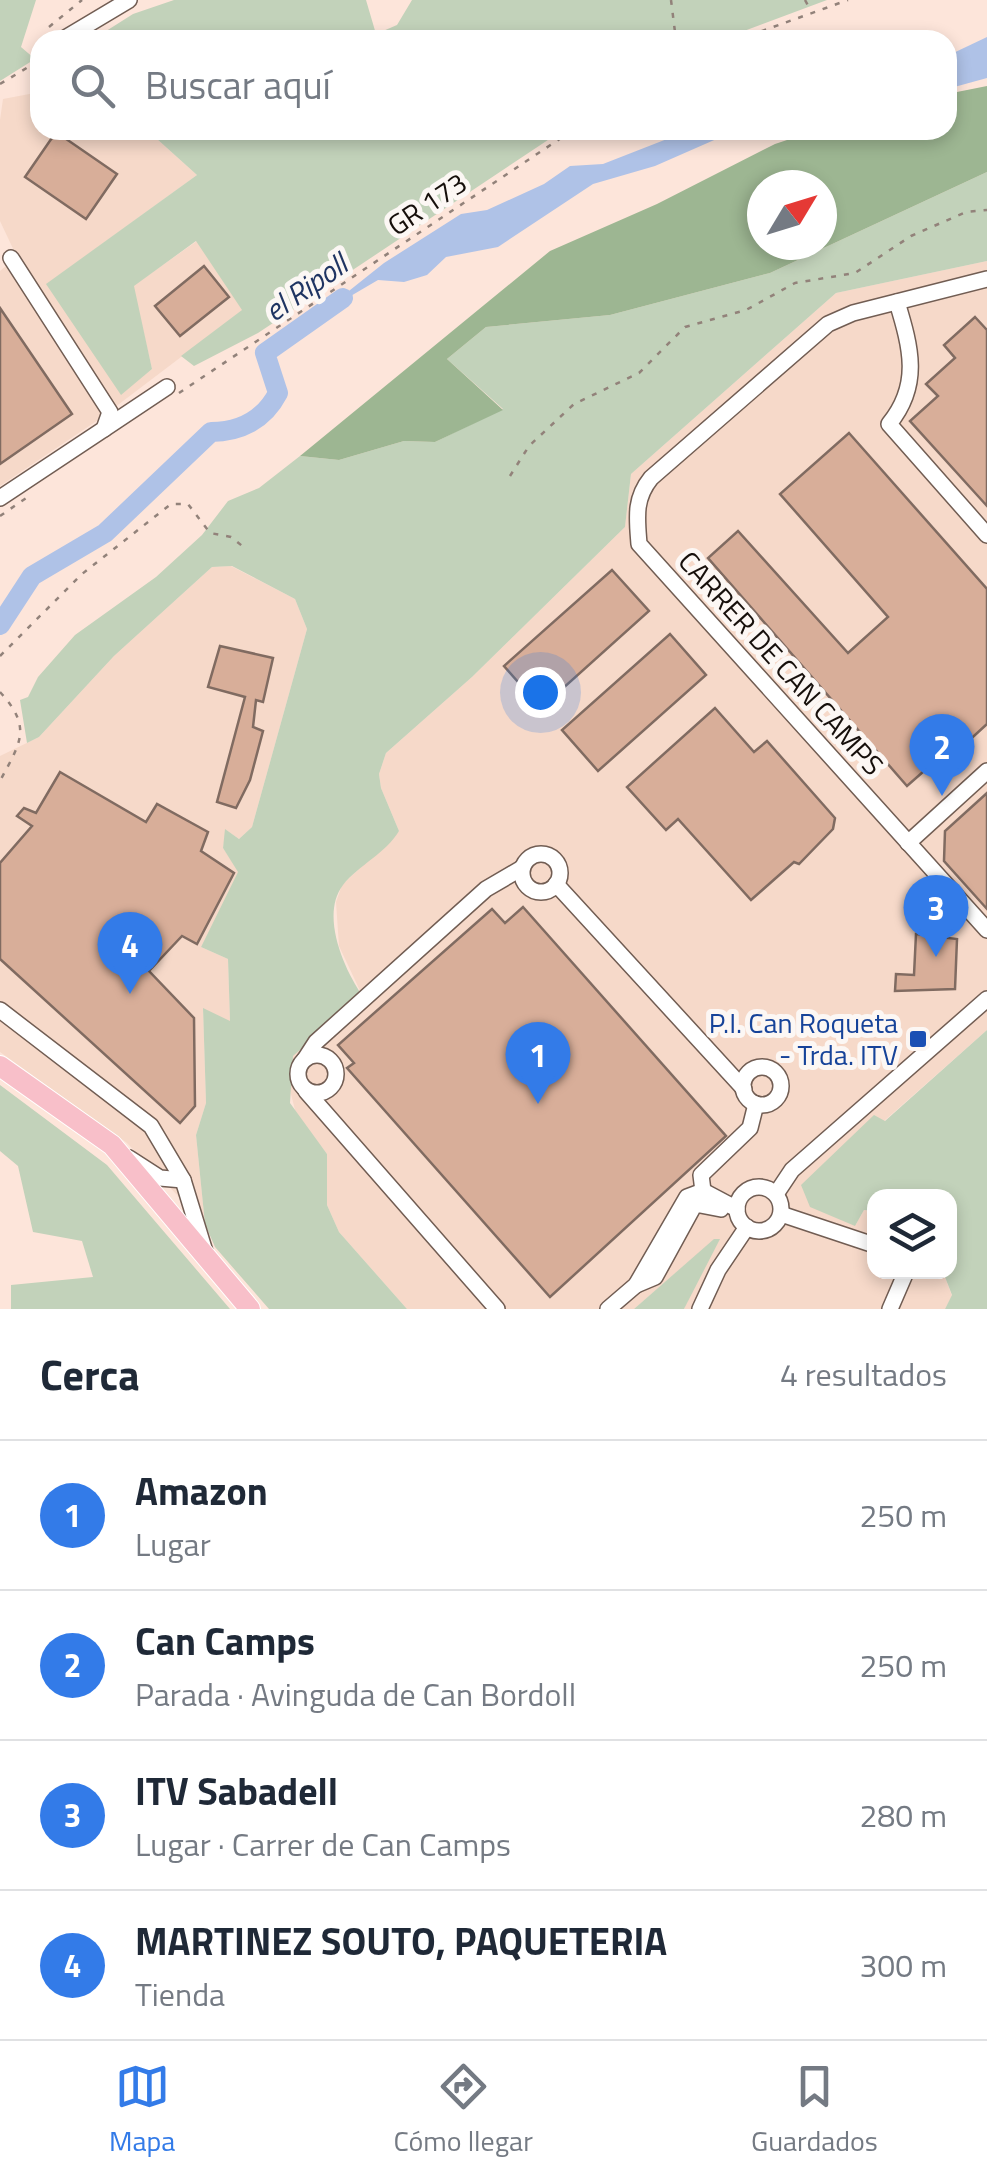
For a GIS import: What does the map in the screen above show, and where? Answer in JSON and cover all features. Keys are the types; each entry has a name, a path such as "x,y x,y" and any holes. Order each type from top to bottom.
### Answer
{"main road":[{"path":"0,1066 112,1146 250,1309"}],"street":[{"path":"79,30 129,0"},
{"path":"10,258 105,402 110,412 104,430"},
{"path":"987,279 898,302 910,344 908,401 889,424 987,535"},
{"name":"CARRER DE CAN CAMPS","path":"898,302 853,312 811,338 651,478 638,494 639,544 987,930"},
{"path":"0,498 168,393"},
{"path":"908,843 987,771"},
{"path":"497,1309 306,1090 298,1076 316,1042 486,889 522,871 534,855 546,855 556,862 558,880 744,1085 756,1104 750,1128 701,1175 698,1182 703,1190 764,1230 781,1214"},
{"path":"522,871 526,885 536,892 558,880"},
{"path":"776,1194 792,1170 987,999"},
{"path":"0,1010 151,1126 183,1180 208,1260"},
{"path":"306,1090 324,1092 335,1079 332,1062 310,1057"},
{"path":"744,1085 762,1067 778,1075 781,1087 776,1099 756,1104"},
{"path":"112,1146 160,1178 183,1180"},
{"path":"700,1309 741,1217 741,1196 752,1188 765,1188 776,1194 781,1214"},
{"path":"608,1309 636,1284 680,1205 703,1190"},
{"path":"636,1284 655,1277 695,1204 702,1202 741,1217"},
{"path":"781,1214 867,1243"},
{"path":"890,1309 903,1279"}],"path":[{"path":"49,27 82,0"},
{"path":"671,0 675,30"},
{"path":"805,0 812,13"},
{"path":"765,30 848,0"},
{"path":"0,84 30,66"},
{"name":"GR 173","path":"168,393 558,140"},
{"path":"510,476 529,446 574,404 639,373 685,327 746,310 795,283 855,274 911,236 966,212 987,210"},
{"path":"0,656 82,574 171,504 188,504 210,533 231,537 246,549"},
{"path":"0,692 20,719 21,733 18,748 0,781"}],"shaded area":[{"path":"30,94 30,140 158,140 197,175 47,284 121,394 152,369 133,286 197,241 243,310 98,420 0,486 0,271 17,257 0,221 3,99"},
{"path":"987,261 987,1030 884,1121 855,1226 867,1210 867,1279 946,1279 952,1296 945,1309 684,1309 715,1239 634,1309 407,1309 339,1232 327,1205 327,1154 296,1114 288,1082 292,1056 362,995 339,946 336,902 342,885 399,831 381,788 379,774 386,753 472,677 625,527 631,474 836,293"},
{"path":"231,566 295,599 307,629 252,827 239,839 226,830 223,848 239,871 201,947 228,959 230,1022 203,1009 206,1103 196,1135 205,1224 127,1143 0,1052 0,756 39,737 114,656 212,567"}],"green space":[{"path":"0,0 36,0 21,47 30,55 30,62 0,81"},
{"path":"174,0 366,0 375,30 108,30 133,14"},
{"path":"412,0 827,0 747,30 385,30 397,25"},
{"path":"987,86 987,172 837,242 837,170 747,170 747,260 798,260 770,273 610,315 486,327 447,359 503,410 435,442 404,441 339,460 300,456 550,251 787,140 957,140 957,92"},
{"path":"158,140 548,140 258,333 194,366 181,356 242,310 196,241 134,286 152,369 121,395 46,284 197,175"},
{"path":"987,172 987,261 836,293 631,474 625,527 472,677 386,753 379,774 381,788 399,831 343,885 334,911 342,957 362,995 293,1056 290,1103 327,1154 327,1205 339,1232 407,1309 269,1309 215,1247 205,1224 196,1135 206,1103 203,1008 230,1021 228,959 201,947 238,872 223,848 225,829 239,839 252,827 307,629 295,599 232,566 212,567 114,656 39,737 27,743 20,700 28,697 38,677 75,635 156,577 202,535 228,501 259,488 300,456 339,460 404,441 435,442 503,409 447,359 486,327 610,315 770,273 798,260 837,260 837,242"},
{"path":"987,1030 987,1309 945,1309 952,1295 946,1279 957,1279 957,1189 867,1189 867,1210 855,1226 810,1207 801,1185 874,1115 885,1121"},
{"path":"0,1085 107,1165 230,1309 11,1309 11,1285 93,1277 82,1241 33,1232 18,1166 0,1151"},
{"path":"714,1239 720,1239 684,1309 634,1309"}],"water":[{"path":"987,37 987,78 957,86 957,51"},
{"path":"664,140 714,140 655,166 593,184 498,247 446,257 427,275 404,282 378,280 320,314 384,263 461,214 487,210 544,184 570,166 603,164"}],"building":[{"path":"50,140 68,140 117,174 86,219 25,177"},
{"path":"204,266 229,297 180,336 155,306"},
{"path":"0,308 72,414 0,464"},
{"path":"975,317 987,330 987,506 910,421 938,396 926,384 955,358 944,345"},
{"path":"849,433 987,589 987,724 938,769 932,764 907,786 708,558 738,531 848,653 888,617 780,494"},
{"path":"612,570 649,611 541,708 504,666"},
{"path":"670,634 706,675 598,771 562,730"},
{"path":"220,646 273,658 263,702 256,700 253,727 263,731 250,780 236,808 217,802 245,697 208,687"},
{"path":"715,708 754,752 767,741 835,818 833,829 799,864 794,862 751,900 678,819 666,830 627,787"},
{"path":"60,772 146,822 157,804 208,832 201,851 234,873 197,944 182,936 149,971 194,1018 195,1106 180,1123 0,959 0,863 32,826 17,816 24,808 36,813"},
{"path":"987,793 987,909 944,861 945,831"},
{"path":"523,907 726,1136 550,1297 347,1068 354,1063 338,1045 492,909 505,923"},
{"path":"916,934 957,939 955,989 895,991 896,974 914,975"}],"waterway":[{"name":"el Ripoll","path":"0,625 32,576 105,533 211,432 241,427 266,410 278,393 265,353 343,298"}],"place":[{"name":"Can Camps","path":"942,796"},
{"name":"ITV Sabadell","path":"936,957"},
{"name":"MARTINEZ SOUTO, PAQUETERIA","path":"130,994"},
{"name":"P.I. Can Roqueta - Trda. ITV","path":"918,1039"},
{"name":"Amazon","path":"538,1104"}]}
